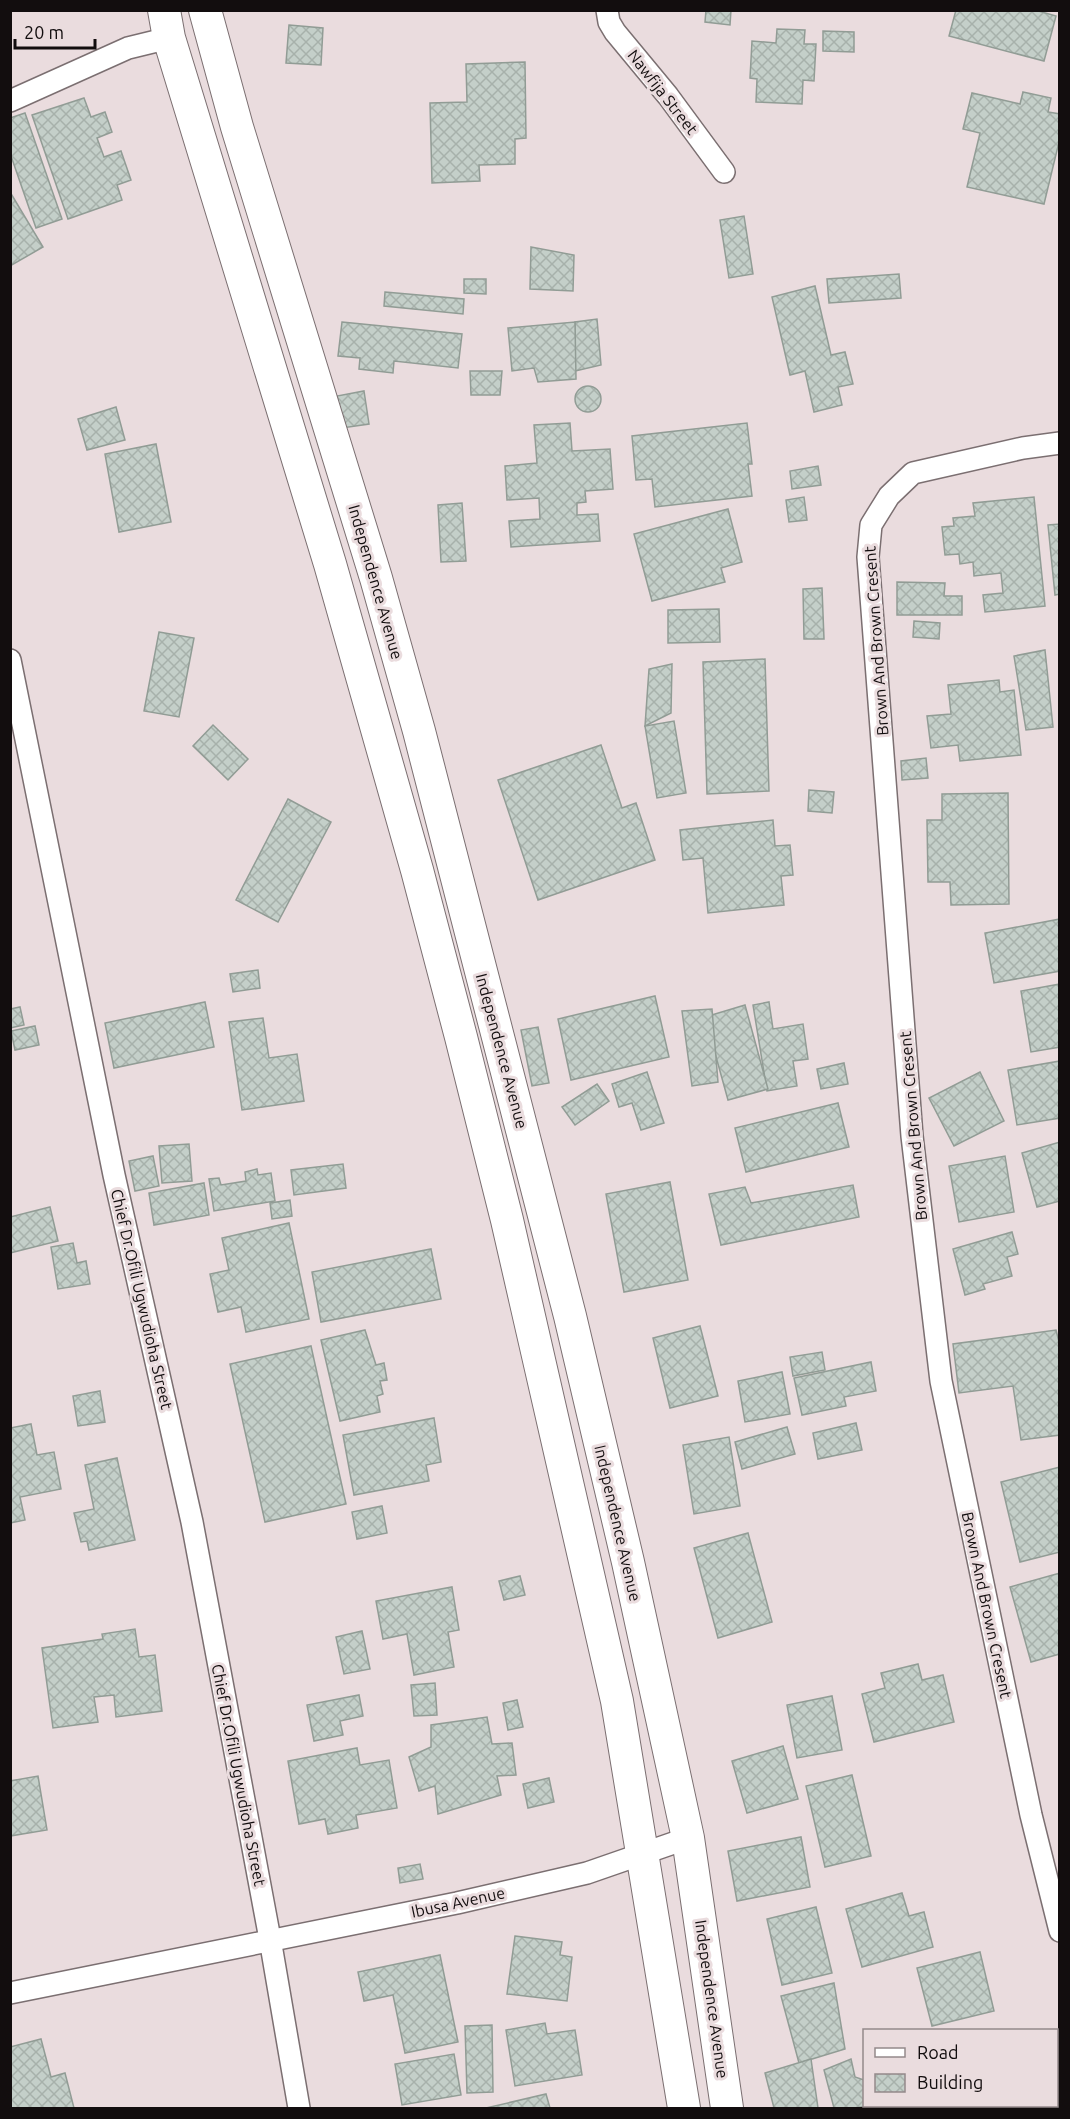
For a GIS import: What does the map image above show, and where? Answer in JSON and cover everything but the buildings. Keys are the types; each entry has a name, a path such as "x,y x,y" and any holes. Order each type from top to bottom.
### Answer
{"main road":[{"name":"Independence Avenue","path":"205,10 237,127 376,578 419,731 573,1327 628,1562 688,1838 727,2109"},
{"path":"166,24 333,576 417,870 461,1037 509,1232 617,1701 684,2109"}],"street":[{"name":"Nawfija Street","path":"607,10 609,22 615,32 668,96 724,172"},
{"path":"10,101 128,48 166,24"},
{"name":"Brown And Brown Cresent","path":"1059,443 1023,448 913,473 889,496 871,525 868,557 912,1136 940,1381 1031,1815 1059,1931"},
{"name":"Chief Dr.Ofili Ugwudioha Street","path":"10,660 114,1175 192,1522 270,1939"},
{"name":"Ibusa Avenue","path":"10,1994 270,1939 457,1903 587,1873 688,1838"},
{"path":"270,1939 299,2109"}]}
